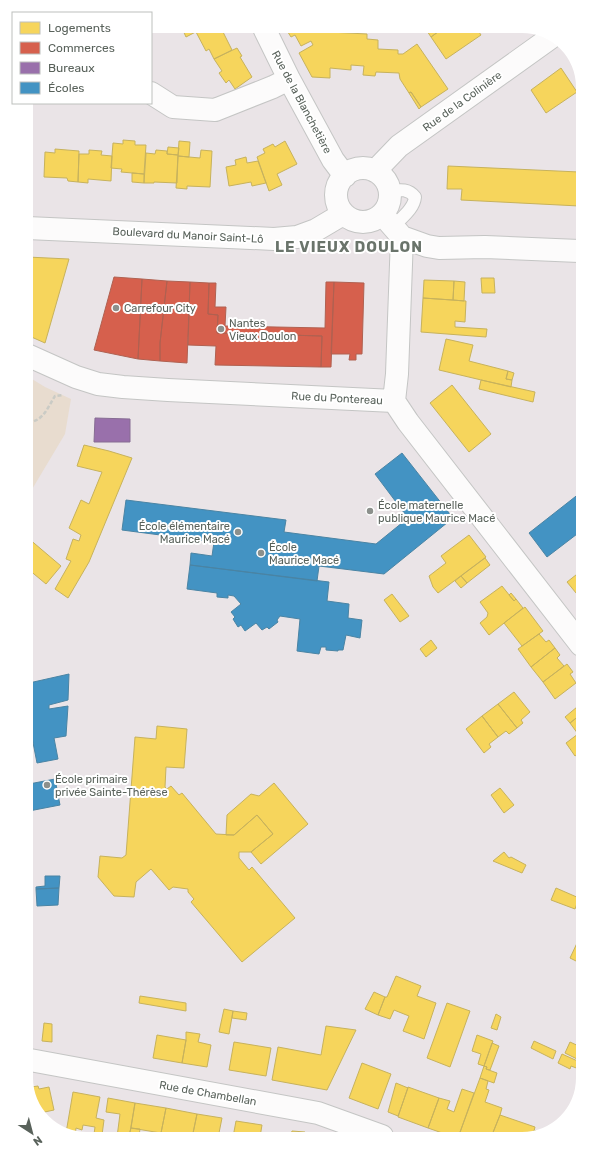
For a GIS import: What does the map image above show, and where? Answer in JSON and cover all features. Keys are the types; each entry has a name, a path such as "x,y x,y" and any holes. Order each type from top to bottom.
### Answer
{"street":[{"name":"Rue de la Blanchetière","path":"266,33 289,79 333,160 344,176"},
{"name":"Rue de la Colinière","path":"375,171 400,146 548,40"},
{"path":"152,94 173,107 216,110 289,79"},
{"path":"394,401 397,374 392,226 388,206 390,191 386,181 380,174 371,169 361,168 352,170 344,176 338,184 336,195 338,205 343,214 350,220 363,222 371,221 392,226 426,246 439,248 484,246 576,251"},
{"name":"Boulevard du Manoir Saint-Lô","path":"33,228 274,239 297,237 316,230 343,214"},
{"name":"Rue du Pontereau","path":"33,358 76,377 98,384 123,387 394,401 408,422 576,639"},
{"name":"Rue de Chambellan","path":"33,1061 318,1113 371,1132"}],"path":[{"path":"33,422 42,417 55,396 69,394"}],"shaded area":[{"path":"33,380 71,399 65,434 33,488"}],"building: Logements":[{"path":"184,33 194,33 186,37"},
{"path":"197,33 224,33 232,50 214,59 209,49 206,51"},
{"path":"288,33 367,34 367,39 378,40 378,49 398,50 398,54 403,54 417,44 448,89 421,107 411,92 409,93 400,79 399,73 376,72 375,76 363,75 364,66 351,65 351,70 330,68 330,78 312,77 299,53 313,45 311,41 301,46 295,35 291,37"},
{"path":"428,33 436,33 431,37"},
{"path":"436,33 480,33 481,35 446,59 431,37"},
{"path":"237,48 242,56 240,57 252,77 235,89 229,80 226,83 219,73 222,71 214,59"},
{"path":"561,68 576,93 546,113 531,90"},
{"path":"411,92 421,107 419,109 409,93"},
{"path":"123,140 135,141 135,145 146,145 144,174 121,172 122,169 111,168 113,143 123,144"},
{"path":"179,141 190,142 189,157 178,156"},
{"path":"285,141 297,164 277,174 282,185 269,191 257,157 265,153 263,149 273,144 275,147"},
{"path":"168,147 179,148 178,155 167,154"},
{"path":"55,149 79,151 78,182 68,181 67,178 44,177 45,152 55,153"},
{"path":"89,150 102,151 101,155 112,156 111,181 88,179 88,183 78,182 79,154 89,154"},
{"path":"156,150 167,151 167,154 178,155 177,183 144,183 146,153 155,154"},
{"path":"201,150 212,151 210,187 187,186 187,189 176,188 178,156 200,158"},
{"path":"246,157 247,163 258,161 266,183 252,186 251,182 229,186 226,167 236,165 235,160"},
{"path":"448,166 576,172 576,206 461,200 462,189 447,189"},
{"path":"132,173 144,174 144,183 132,182"},
{"path":"33,257 69,259 45,343 33,338"},
{"path":"481,278 494,278 495,293 482,293"},
{"path":"424,280 454,281 453,300 423,298"},
{"path":"454,281 465,282 464,301 453,300"},
{"path":"423,298 466,301 465,322 455,321 455,327 487,329 486,337 421,332"},
{"path":"446,339 473,345 469,361 508,371 506,379 512,380 511,387 439,370"},
{"path":"508,371 514,373 512,380 506,379"},
{"path":"481,380 535,392 533,402 479,389"},
{"path":"452,385 491,434 469,452 430,403"},
{"path":"84,445 132,458 89,562 68,598 55,589 71,561 66,559 73,539 79,541 81,535 69,528 81,500 89,504 102,472 77,466"},
{"path":"469,535 486,557 438,593 433,587 429,576 446,563 441,556"},
{"path":"33,542 61,566 46,584 33,573"},
{"path":"485,558 490,565 467,583 461,576"},
{"path":"576,575 576,593 567,582"},
{"path":"461,576 467,583 461,588 455,581"},
{"path":"502,586 514,601 516,599 523,608 489,635 480,623 487,617 488,613 480,602"},
{"path":"511,593 516,599 514,601 509,595"},
{"path":"392,594 409,616 400,622 384,600"},
{"path":"525,607 543,631 522,646 504,623"},
{"path":"539,634 546,642 549,640 555,648 531,667 518,649"},
{"path":"431,640 437,648 426,657 420,649"},
{"path":"555,648 560,655 557,658 564,666 543,682 531,667"},
{"path":"567,664 573,672 570,674 576,683 555,699 543,682"},
{"path":"514,692 530,712 521,720 523,723 517,728 498,704"},
{"path":"498,704 517,728 509,734 506,731 498,737 482,716"},
{"path":"576,708 576,718 570,723 565,717"},
{"path":"482,716 498,737 489,744 491,747 484,753 466,729"},
{"path":"576,718 576,731 570,723"},
{"path":"157,726 187,729 184,768 166,767 165,787 167,789 171,786 179,795 182,793 216,834 234,835 257,815 273,834 251,852 239,852 239,858 249,870 252,867 295,918 242,962 191,902 194,899 188,892 188,889 173,887 169,890 151,869 136,882 134,897 114,896 98,877 100,856 122,858 126,855 135,737 156,739"},
{"path":"576,736 576,755 575,756 566,743"},
{"path":"274,783 308,824 261,864 251,852 273,834 257,815 234,835 226,835 227,815 251,794 259,796"},
{"path":"500,788 514,805 504,813 491,795"},
{"path":"504,852 509,858 511,857 526,865 522,873 493,861"},
{"path":"556,888 576,897 576,906 575,909 551,900"},
{"path":"576,945 576,961 570,958"},
{"path":"396,976 421,986 417,996 436,1003 424,1039 403,1031 409,1016 394,1010 390,1019 378,1015"},
{"path":"374,992 385,997 378,1015 365,1009"},
{"path":"140,996 186,1003 186,1011 139,1003"},
{"path":"447,1003 470,1011 450,1067 427,1058"},
{"path":"224,1009 233,1011 229,1034 219,1032"},
{"path":"233,1011 247,1013 246,1020 232,1018"},
{"path":"496,1014 501,1017 497,1030 491,1028"},
{"path":"44,1023 52,1024 52,1042 42,1041"},
{"path":"326,1026 356,1030 327,1090 272,1080 278,1047 321,1055"},
{"path":"186,1032 200,1034 198,1042 211,1045 207,1067 182,1063"},
{"path":"157,1035 186,1040 182,1063 153,1058"},
{"path":"477,1035 493,1041 484,1066 478,1064 481,1054 472,1051"},
{"path":"534,1041 556,1051 553,1059 531,1048"},
{"path":"234,1042 271,1048 266,1076 229,1070"},
{"path":"570,1042 576,1045 576,1058 565,1053"},
{"path":"492,1043 499,1046 490,1070 486,1069 487,1067 484,1066"},
{"path":"562,1054 576,1060 576,1068 571,1066 570,1069 558,1063"},
{"path":"362,1063 391,1074 378,1109 349,1098"},
{"path":"484,1066 487,1067 486,1069 497,1073 494,1083 480,1078"},
{"path":"480,1078 488,1081 486,1089 489,1090 485,1102 502,1108 493,1132 460,1132"},
{"path":"396,1083 408,1088 398,1116 388,1112"},
{"path":"38,1086 39,1089 49,1087 54,1110 45,1112 40,1105 34,1087"},
{"path":"408,1087 439,1098 428,1128 398,1117"},
{"path":"462,1089 474,1093 460,1132 439,1132 428,1128 439,1098 450,1101 447,1109 454,1112"},
{"path":"73,1092 100,1097 96,1118 104,1120 102,1132 94,1132 95,1127 83,1125 82,1130 76,1128 76,1131 67,1128"},
{"path":"108,1098 135,1103 130,1132 118,1132 120,1114 106,1112"},
{"path":"135,1103 166,1108 161,1132 131,1128"},
{"path":"166,1108 197,1114 193,1132 161,1132"},
{"path":"197,1114 222,1118 219,1132 193,1132"},
{"path":"500,1115 535,1127 534,1130 532,1131 493,1132"},
{"path":"236,1121 262,1125 261,1132 234,1132"},
{"path":"131,1128 140,1129 140,1132 130,1132"}],"building: Commerces":[{"path":"114,277 142,279 138,359 94,350"},
{"path":"142,279 167,281 160,343 160,361 138,359"},
{"path":"167,281 190,282 187,363 160,361 160,343"},
{"path":"190,282 209,283 208,314 218,315 217,333 322,336 321,367 215,365 216,346 188,345"},
{"path":"326,282 334,282 331,367 321,367 322,336 217,333 218,315 208,314 209,283 216,283 215,307 226,307 225,326 325,328"},
{"path":"334,282 364,283 362,354 356,354 356,360 349,360 350,354 331,354"}],"building: Bureaux":[{"path":"95,418 130,419 130,442 94,442"}],"building: Écoles":[{"path":"402,453 453,518 384,574 319,566 317,581 190,565 191,553 212,556 214,542 122,530 126,500 286,520 284,532 376,544 408,518 375,474"},
{"path":"576,496 576,535 547,557 529,533"},
{"path":"190,565 329,582 327,601 349,604 348,618 362,620 360,638 346,635 343,650 326,650 326,647 321,647 319,654 297,651 300,619 280,616 277,620 278,622 269,629 267,627 262,630 256,623 245,631 241,625 238,627 233,619 235,617 231,612 241,604 234,596 228,595 228,598 217,597 217,593 187,589"},
{"path":"69,674 68,700 49,705 49,709 68,706 66,736 54,738 58,759 37,763 33,742 33,682"},
{"path":"55,779 60,805 33,810 33,783"},
{"path":"45,876 60,876 59,888 36,889 36,887 45,886"},
{"path":"59,888 58,905 37,906 36,889"}],"place":[{"name":"Carrefour City","path":"116,308"},
{"name":"Nantes Vieux Doulon","path":"221,329"},
{"name":"École maternelle publique Maurice Macé","path":"370,511"},
{"name":"École élémentaire Maurice Macé","path":"238,532"},
{"name":"École Maurice Macé","path":"261,553"},
{"name":"École primaire privée Sainte-Thérèse","path":"47,785"}],"district":[{"name":"LE VIEUX DOULON","path":"349,247"}]}
